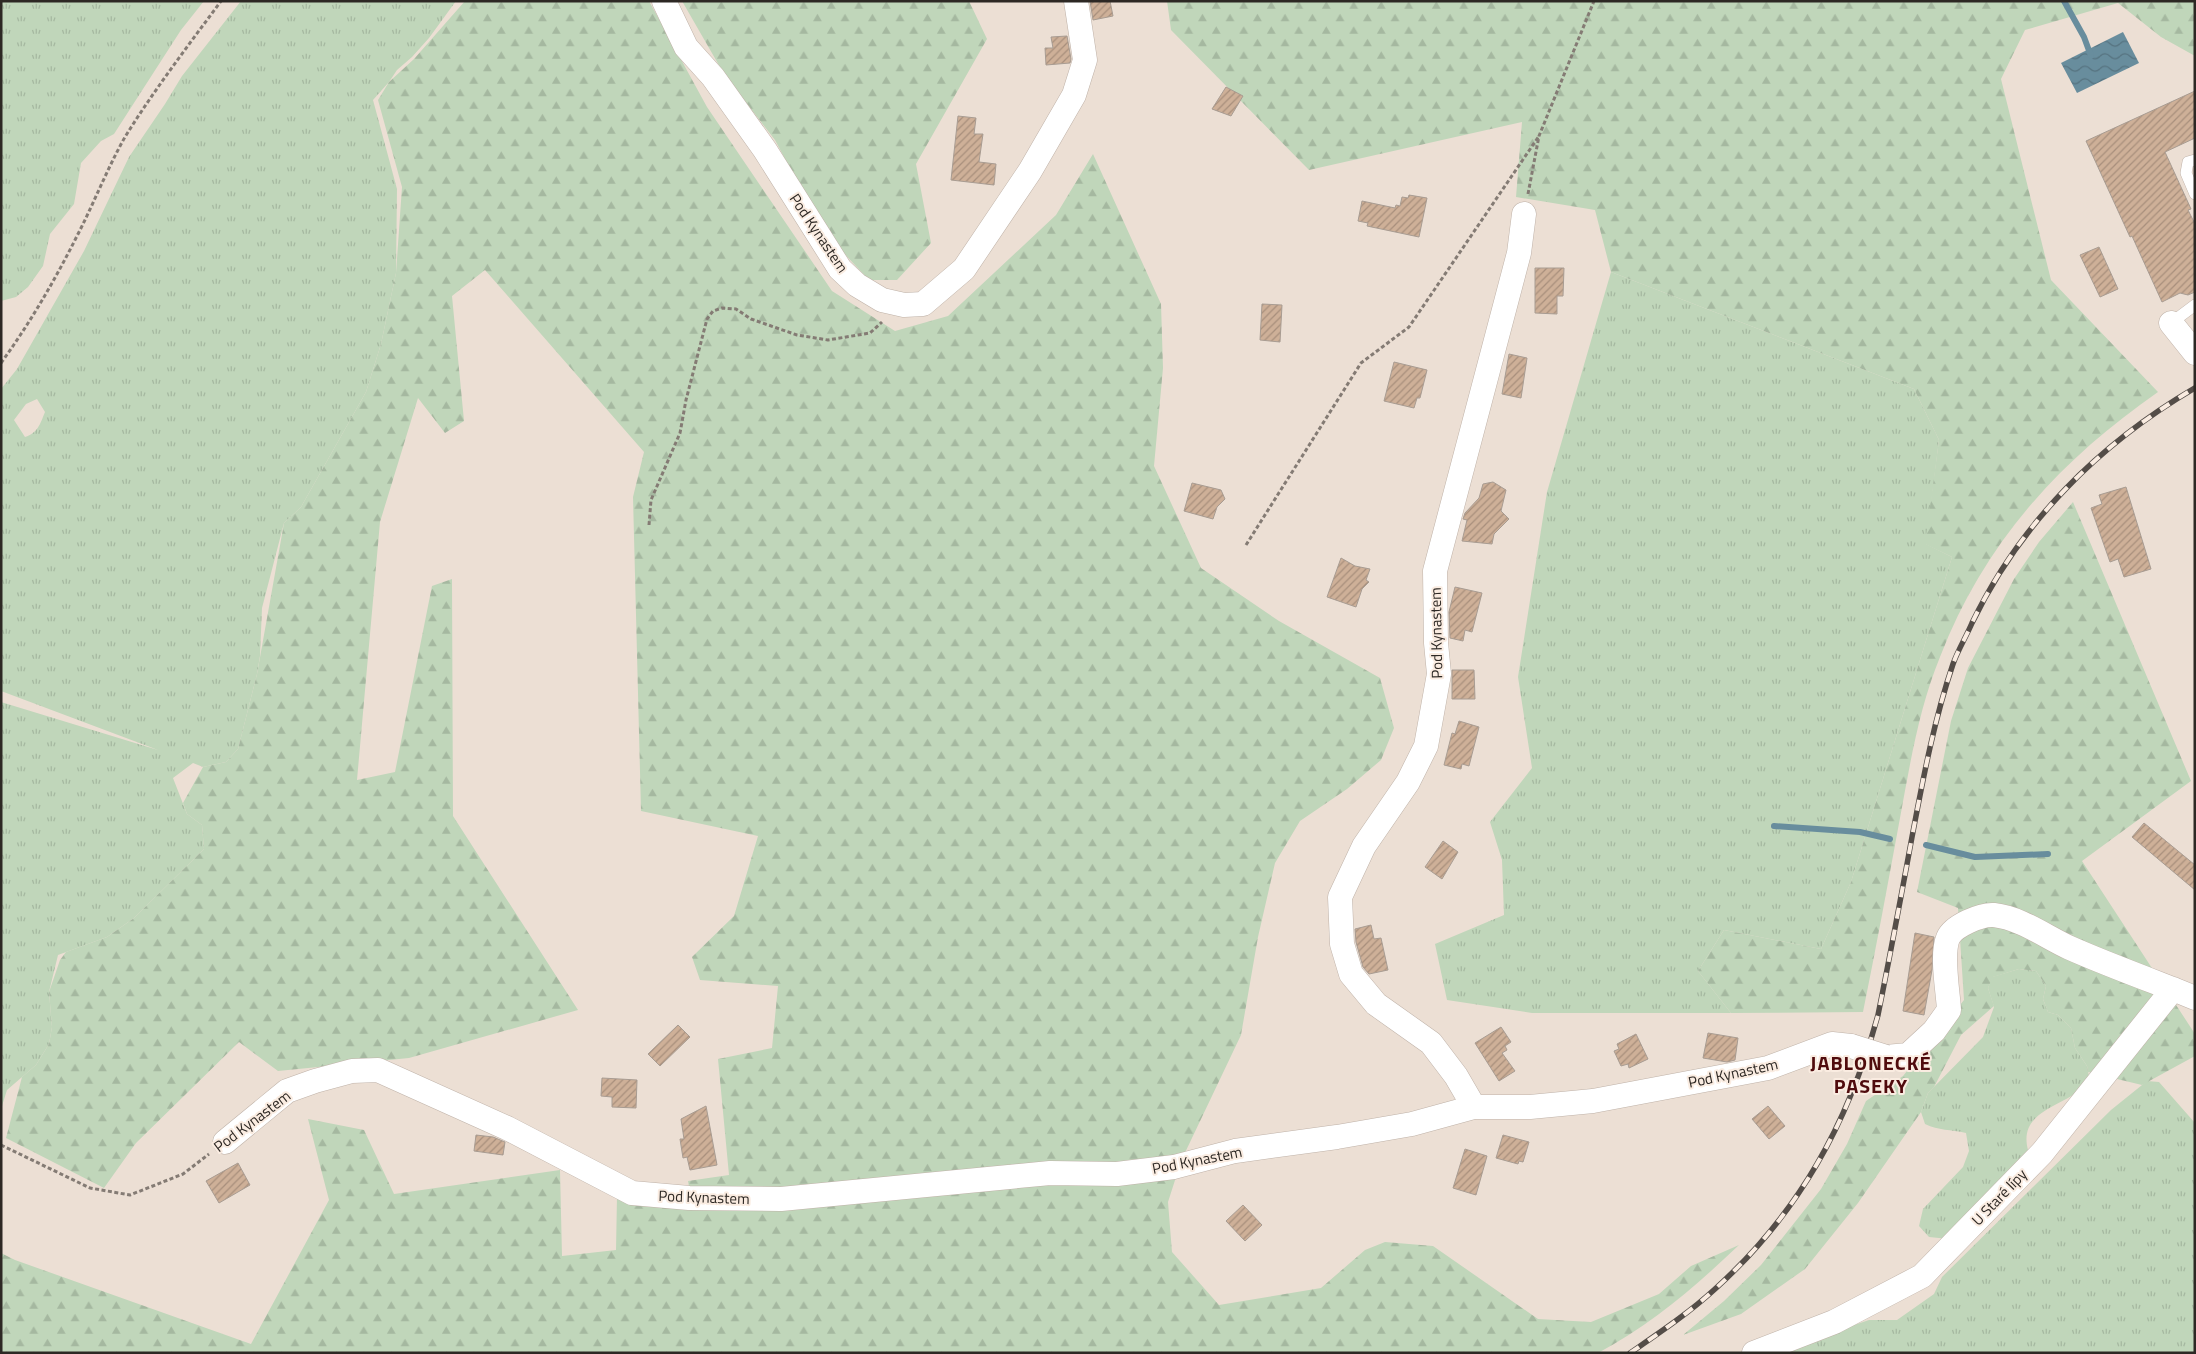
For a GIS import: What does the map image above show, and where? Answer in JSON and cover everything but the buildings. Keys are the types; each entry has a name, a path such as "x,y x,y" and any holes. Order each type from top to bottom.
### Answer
{"street":[{"name":"Pod Kynastem","path":"664,1 686,47 713,77 765,150 840,269 857,285 882,300 904,305 923,304 964,269 1030,171 1074,95 1085,60 1076,1"},
{"name":"Pod Kynastem","path":"1474,1108 1456,1076 1431,1043 1376,1004 1351,974 1342,944 1340,897 1364,846 1408,782 1426,746 1439,674 1436,643 1435,571 1519,254 1524,214"},
{"path":"2171,323 2195,353"},
{"name":"Pod Kynastem","path":"225,1142 287,1091 352,1071 378,1070 507,1128 632,1193 689,1198 781,1199 1050,1173 1117,1174 1174,1167 1235,1151 1337,1137 1412,1124 1474,1108 1530,1107 1593,1101 1768,1068 1832,1044 1851,1046 1886,1057 1908,1055 1934,1031 1949,1010 1946,955 1948,937 1957,929 1979,917 1994,915 2016,921 2070,948 2173,989"},
{"path":"2173,989 2195,998"},
{"name":"U Staré lípy","path":"1754,1353 1834,1322 1922,1276 2042,1153 2173,989"}],"lane":[{"path":"2195,160 2188,162 2186,173 2195,194"},
{"path":"2171,323 2195,306"}],"path":[{"path":"1,363 52,284 125,137 167,73 221,1"},
{"path":"1524,214 1539,136 1594,1"},
{"path":"1246,545 1361,363 1409,327 1539,136"},
{"path":"649,525 651,500 680,433 686,400 707,319 713,312 722,308 736,309 751,319 797,335 828,340 870,332 904,305"},
{"name":"Pod Kynastem","path":"1,1146 90,1188 130,1195 183,1174 225,1142"}],"green space":[{"path":"1,1 204,1 181,30 114,134 101,141 81,163 74,204 50,234 43,266 28,287 16,297 1,301"},
{"path":"241,1 456,1 429,38 397,70 373,100 397,189 396,273 381,344 366,392 301,507 284,523 262,608 260,656 257,674 238,749 226,762 203,767 193,763 173,778 187,814 202,825 204,849 134,918 107,937 58,955 49,992 52,1027 49,1044 36,1065 7,1090 1,1109 1,702 158,750 1,691 1,389 17,369 84,251 129,157 182,76","holes":["37,399 45,412 36,430 25,437 14,420 26,404"]},
{"path":"465,1 649,1 707,107 832,291 895,331 948,316 1056,215 1093,154 1161,304 1163,368 1154,466 1201,568 1279,621 1380,678 1394,728 1381,760 1347,789 1300,821 1275,863 1258,937 1241,1035 1182,1159 777,1192 690,1192 688,1181 729,1175 718,1059 772,1048 778,986 700,980 692,957 734,916 758,836 641,811 633,497 644,452 485,270 452,296 464,421 445,433 418,398 380,522 357,780 395,772 432,586 452,579 453,816 578,1010 409,1058 278,1071 239,1042 136,1143 104,1188 6,1138 22,1077 36,1065 49,1044 52,1027 49,992 60,960 66,952 107,937 134,918 204,849 202,825 187,814 183,803 203,767 226,762 238,749 257,674 284,523 301,507 366,392 381,344 396,273 402,187 378,100 389,82 414,59"},
{"path":"682,1 969,1 987,39 916,164 931,243 897,280 869,280 824,232 775,140 724,74"},
{"path":"1167,1 2195,1 2195,56 2161,37 2118,3 2025,30 2001,79 2051,280 2158,392 2088,446 2028,508 2002,541 1979,577 1958,616 1926,696 1916,736 1863,1012 1731,1013 1698,971 1724,930 1821,949 1851,882 1952,557 1925,544 1939,440 1914,389 1611,272 1595,210 1516,197 1522,122 1309,170 1171,30"},
{"path":"1611,272 1914,389 1939,440 1926,544 1952,557 1851,882 1821,949 1724,930 1698,971 1731,1013 1532,1013 1447,1000 1435,944 1504,915 1502,860 1490,822 1532,768 1518,677 1547,492"},
{"path":"2073,502 2191,781 2082,861 2195,1034 2195,1056 2142,1085 2088,1072 2087,1066 2075,1048 2071,1028 2058,1015 2048,1012 2043,999 2046,986 2036,971 2019,969 1993,977 1988,988 1994,1006 1961,1035 1934,1087 1928,1093 1921,1112 1858,1203 1805,1269 1741,1314 1683,1335 1724,1301 1761,1265 1821,1189 1847,1144 1866,1101 1903,1076 1964,1000 1958,908 1917,892 1951,721 1968,668 2014,579 2039,542"},
{"path":"2019,969 2036,971 2046,986 2043,999 2048,1012 2058,1015 2071,1028 2075,1048 2087,1066 2090,1081 2074,1094 2036,1117 2031,1123 2026,1139 2028,1150 2008,1180 1949,1239 1929,1237 1919,1226 1923,1209 1963,1167 1969,1151 1966,1133 1940,1129 1925,1124 1921,1112 1928,1093 1983,1037 1994,1007 1988,988 1992,977"},
{"path":"2147,1081 2159,1082 2195,1123 2195,1353 1783,1353 1816,1338 1869,1320 1897,1320 1934,1294 1942,1277 2111,1110"},
{"path":"308,1119 364,1130 394,1194 560,1170 562,1256 616,1250 617,1196 1177,1174 1168,1202 1172,1252 1219,1305 1321,1288 1365,1250 1385,1242 1433,1246 1538,1319 1591,1322 1659,1294 1691,1266 1739,1245 1672,1304 1618,1342 1598,1353 1,1353 1,1253 15,1260 251,1344 329,1200"}],"water":[{"path":"2123,32 2139,63 2077,93 2061,63"}],"waterway":[{"path":"2064,1 2084,37 2091,56"},
{"path":"1774,826 1860,832 1890,839"},
{"path":"1926,845 1975,857 2048,854"}],"railway":[{"path":"1630,1353 1674,1323 1715,1289 1745,1260 1796,1198 1835,1130 1852,1093 1878,1015 1925,772 1946,685 1957,654 1991,586 2038,519 2066,489 2126,434 2195,388"}],"district":[{"name":"JABLONECKÉ PASEKY","path":"1871,1074"}]}
